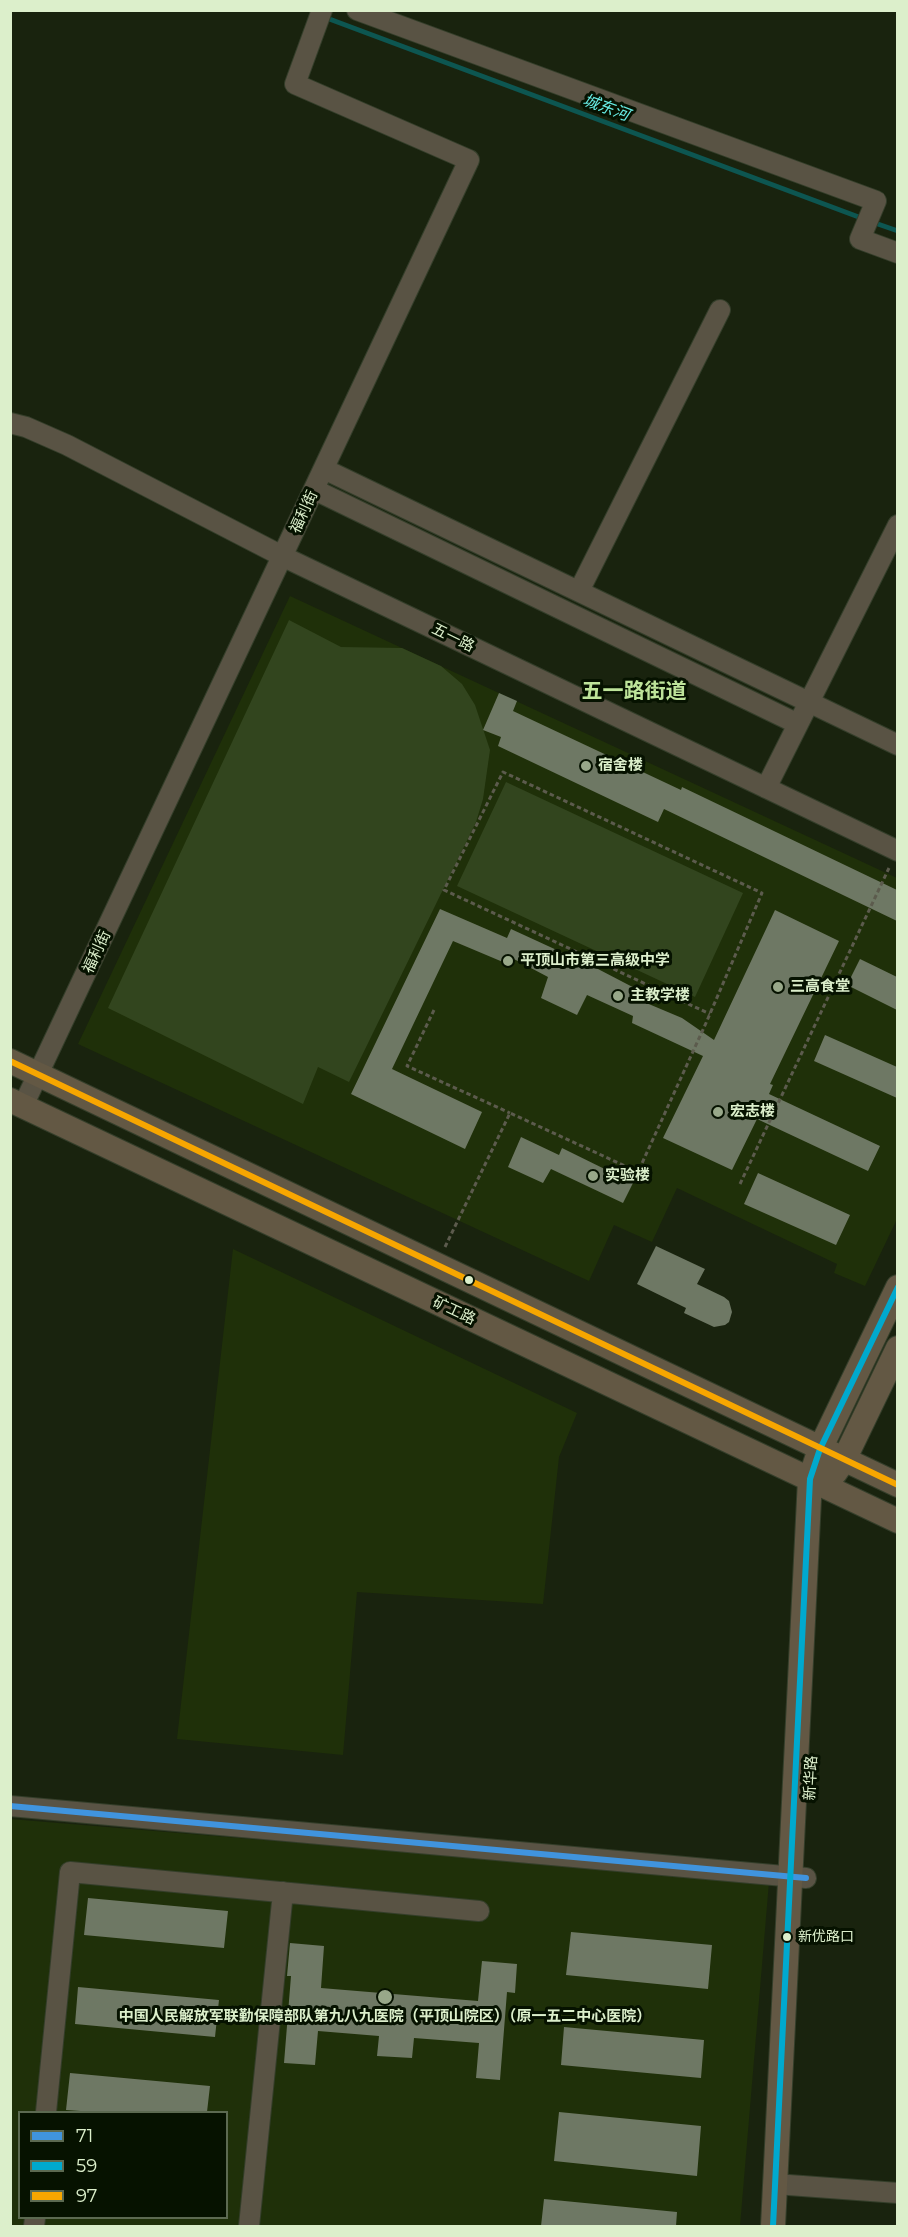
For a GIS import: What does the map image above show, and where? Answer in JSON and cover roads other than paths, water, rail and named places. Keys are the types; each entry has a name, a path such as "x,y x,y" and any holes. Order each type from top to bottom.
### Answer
{"main road":[{"path":"10,1062 897,1485"},
{"name":"矿工路","path":"17,1103 897,1521"},
{"name":"新华路","path":"773,2226 781,2184 820,1449 897,1287"},
{"path":"817,1482 844,1460 897,1348"},
{"name":"新华路","path":"781,2184 784,2226"}],"street":[{"name":"福利街","path":"17,1103 39,1074 469,160 295,84 322,10"},
{"path":"357,10 876,201 860,239 897,253"},
{"path":"579,591 720,310"},
{"name":"五一路","path":"10,423 26,427 66,445 284,556 897,851"},
{"path":"324,469 897,745"},
{"path":"315,490 798,724"},
{"path":"766,788 897,525"},
{"path":"10,1806 799,1878"},
{"path":"46,2111 70,1872 479,1911"},
{"path":"249,2226 283,1892"},
{"path":"781,2184 897,2193"}],"waterway":[{"name":"城东河","path":"324,17 864,219"},
{"name":"城东河","path":"872,222 898,231"}],"place":[{"name":"宿舍楼","path":"586,766"},
{"name":"平顶山市第三高级中学","path":"508,961"},
{"name":"三高食堂","path":"778,987"},
{"name":"主教学楼","path":"618,996"},
{"name":"宏志楼","path":"718,1112"},
{"name":"实验楼","path":"593,1176"},
{"name":"新优路口","path":"787,1937"},
{"name":"中国人民解放军联勤保障部队第九八九医院（平顶山院区）（原一五二中心医院）","path":"385,1997"}],"district":[{"name":"五一路街道","path":"634,692"}]}
